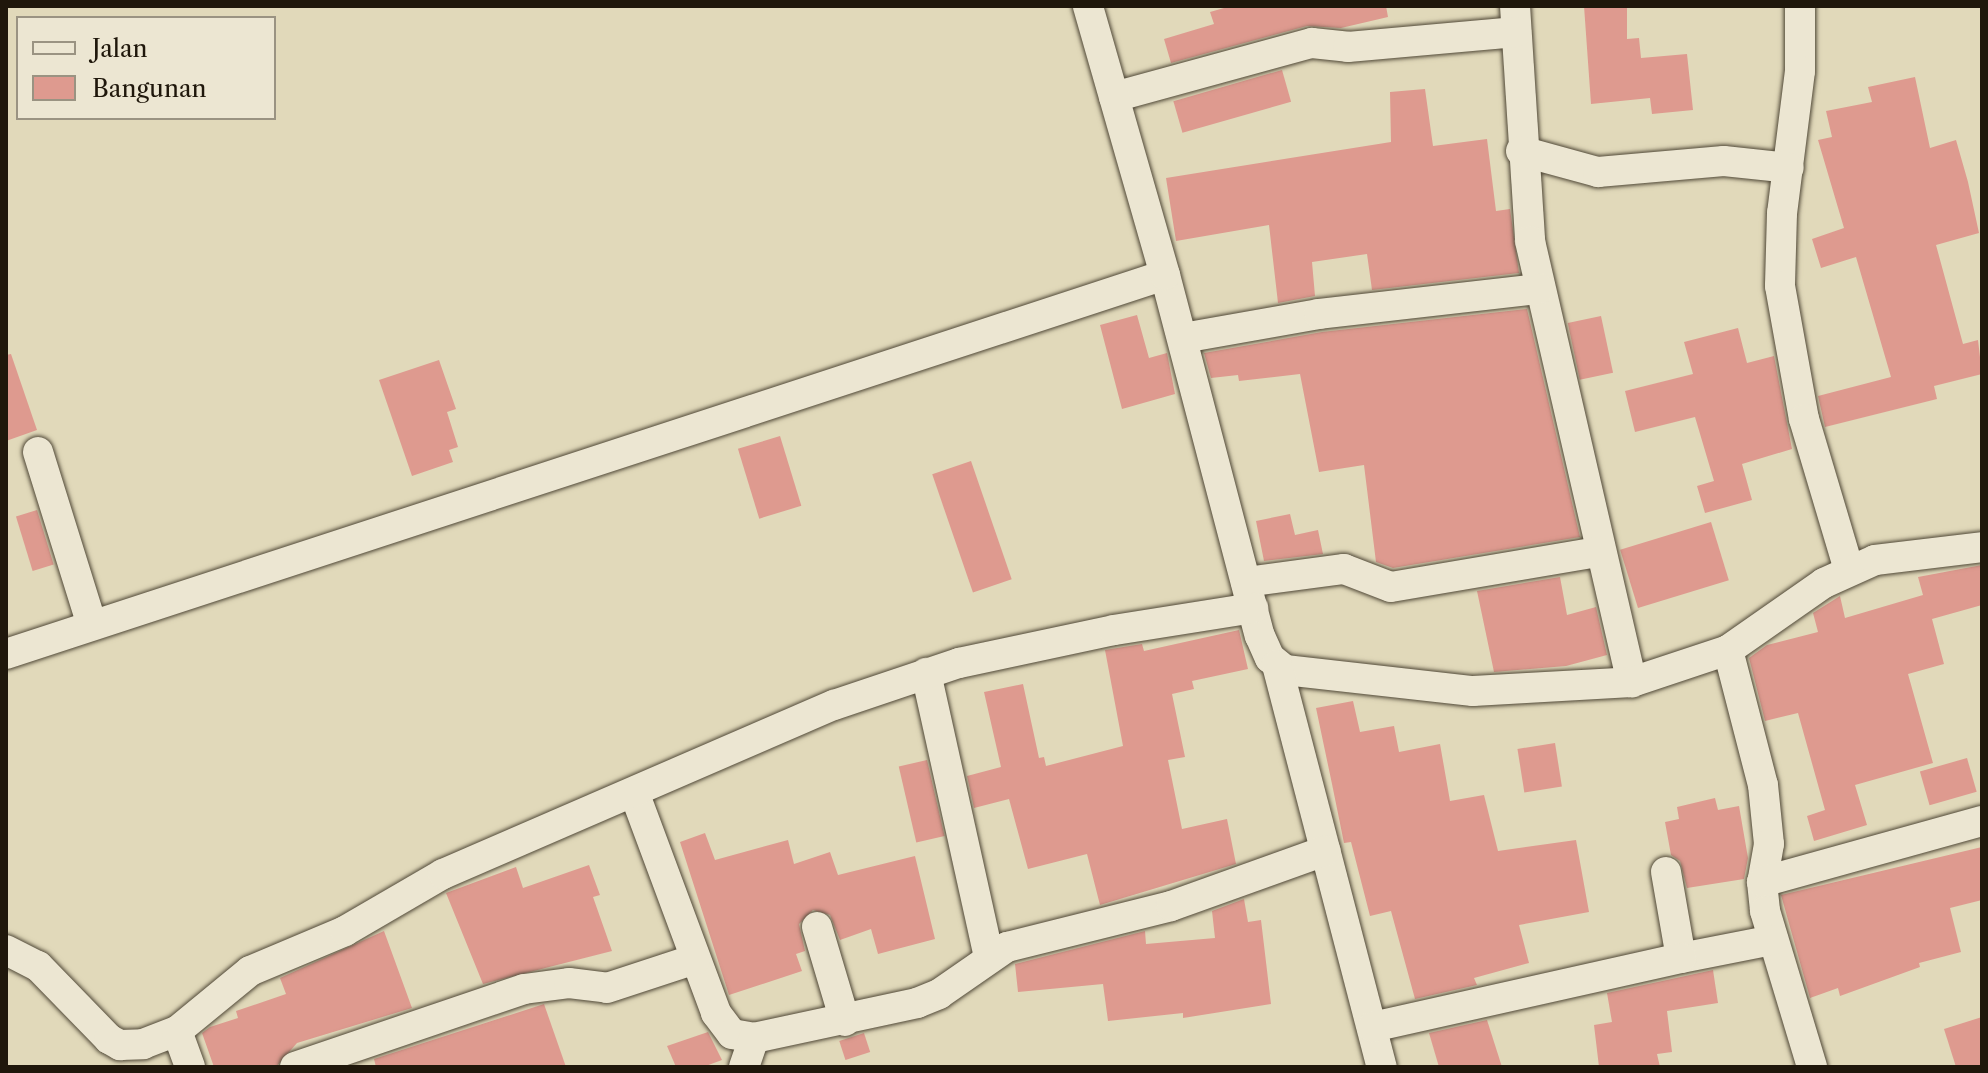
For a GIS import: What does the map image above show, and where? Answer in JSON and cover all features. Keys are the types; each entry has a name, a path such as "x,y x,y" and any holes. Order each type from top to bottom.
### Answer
{"street":[{"path":"1088,6 1183,338 1249,595 1265,649 1277,665 1382,1067"},
{"path":"1800,6 1800,71 1780,249 1786,330 1815,463 1849,570"},
{"path":"1114,97 1312,43 1348,47 1515,19 1521,151 1540,289 1599,552 1632,682"},
{"path":"1521,151 1598,172 1724,161 1789,168"},
{"path":"6,654 1165,275"},
{"path":"1183,338 1283,319 1540,289"},
{"path":"38,452 92,625"},
{"path":"1277,665 1329,678 1473,691 1632,682 1728,650 1849,570 1912,552 1982,547"},
{"path":"6,950 38,966 120,1045 143,1044 177,1031 250,971 345,931 478,857 785,724 926,673 1114,630 1344,569 1391,587 1599,552"},
{"path":"1728,650 1763,785 1769,844 1762,882 1773,940 1812,1067"},
{"path":"926,673 989,957"},
{"path":"634,792 723,1026 754,1038 845,1021 939,994 989,957 1026,940 1171,906 1325,851"},
{"path":"1762,882 1982,821"},
{"path":"1666,872 1681,958"},
{"path":"817,927 845,1021"},
{"path":"1372,1027 1773,940"},
{"path":"295,1067 524,989 569,983 607,988 695,959"},
{"path":"177,1031 190,1067"},
{"path":"744,1067 754,1038"}],"building":[{"path":"1231,6 1386,6 1388,17 1341,28 1307,26 1171,63 1164,39 1214,24 1210,12"},
{"path":"1584,6 1627,6 1627,39 1639,38 1641,58 1687,54 1693,110 1652,114 1650,98 1591,104"},
{"path":"1282,70 1291,102 1182,133 1173,101"},
{"path":"1915,77 1930,148 1956,140 1968,182 1979,233 1936,245 1963,344 1978,340 1982,374 1934,386 1937,399 1825,427 1818,396 1891,377 1856,257 1821,268 1812,239 1844,228 1818,140 1832,137 1826,111 1872,102 1868,87"},
{"path":"1425,89 1433,146 1487,139 1496,211 1510,209 1519,273 1372,290 1367,254 1312,262 1315,296 1278,303 1269,225 1176,241 1166,178 1391,142 1390,92"},
{"path":"1527,309 1580,537 1393,568 1376,562 1364,465 1319,472 1300,374 1239,381 1238,375 1211,378 1204,353 1322,332"},
{"path":"1137,315 1149,358 1167,353 1175,394 1122,409 1100,325"},
{"path":"1601,316 1613,373 1580,380 1568,323"},
{"path":"1738,328 1747,363 1774,356 1792,449 1742,464 1752,500 1705,513 1697,486 1714,481 1695,417 1635,432 1625,391 1693,374 1684,342"},
{"path":"11,354 37,430 6,441 6,355"},
{"path":"439,360 456,409 447,412 458,447 449,450 453,462 412,476 379,380"},
{"path":"780,436 801,506 759,519 738,449"},
{"path":"971,461 1012,579 973,593 932,474"},
{"path":"37,510 54,565 33,571 16,516"},
{"path":"1290,514 1295,535 1318,530 1323,554 1264,561 1256,521"},
{"path":"1711,522 1729,580 1638,608 1620,550"},
{"path":"1982,565 1982,605 1932,619 1944,664 1908,674 1933,763 1855,785 1867,825 1814,841 1807,816 1825,810 1798,713 1765,721 1749,658 1767,645 1818,632 1813,613 1840,596 1845,618 1923,595 1918,577"},
{"path":"1560,577 1567,615 1596,607 1607,655 1566,666 1494,672 1477,591"},
{"path":"1239,630 1248,669 1192,681 1194,689 1172,694 1185,757 1168,760 1182,829 1227,819 1236,864 1100,905 1087,854 1028,869 1009,799 974,808 967,776 1001,767 984,692 1023,684 1039,758 1044,757 1046,766 1123,746 1105,650 1142,644 1144,651"},
{"path":"1353,701 1360,732 1394,726 1399,752 1440,744 1450,801 1484,795 1498,851 1576,840 1589,912 1519,925 1529,963 1474,978 1477,985 1415,999 1391,911 1370,916 1351,842 1344,843 1316,708"},
{"path":"1555,743 1562,786 1524,792 1517,749"},
{"path":"1967,758 1977,792 1930,805 1920,772"},
{"path":"927,760 945,836 916,843 899,767"},
{"path":"1715,798 1718,810 1739,806 1748,858 1744,879 1687,888 1680,861 1671,855 1665,822 1679,819 1677,807"},
{"path":"705,833 715,860 788,840 794,864 830,852 838,875 915,856 935,939 878,954 871,929 840,940 830,915 813,910 799,924 805,951 796,954 802,971 729,995 680,842"},
{"path":"1982,847 1982,900 1950,908 1961,952 1919,963 1920,967 1840,996 1838,988 1810,998 1781,895"},
{"path":"589,865 600,895 593,897 612,951 483,984 446,893 516,867 523,888"},
{"path":"1244,899 1248,922 1261,920 1271,1004 1183,1018 1183,1013 1108,1021 1103,984 1018,992 1015,964 1145,931 1146,944 1215,938 1212,911"},
{"path":"384,931 412,1008 297,1043 276,1067 214,1067 202,1033 210,1027 238,1018 236,1011 286,994 280,978"},
{"path":"1713,970 1718,1003 1667,1011 1672,1052 1657,1054 1660,1067 1599,1067 1594,1025 1612,1022 1607,993"},
{"path":"544,1004 566,1067 376,1067 374,1059"},
{"path":"1982,1017 1982,1067 1956,1067 1944,1029"},
{"path":"1487,1020 1502,1067 1439,1067 1429,1033"},
{"path":"708,1032 722,1060 703,1067 676,1067 667,1046"},
{"path":"864,1033 870,1052 845,1060 839,1041"}]}
